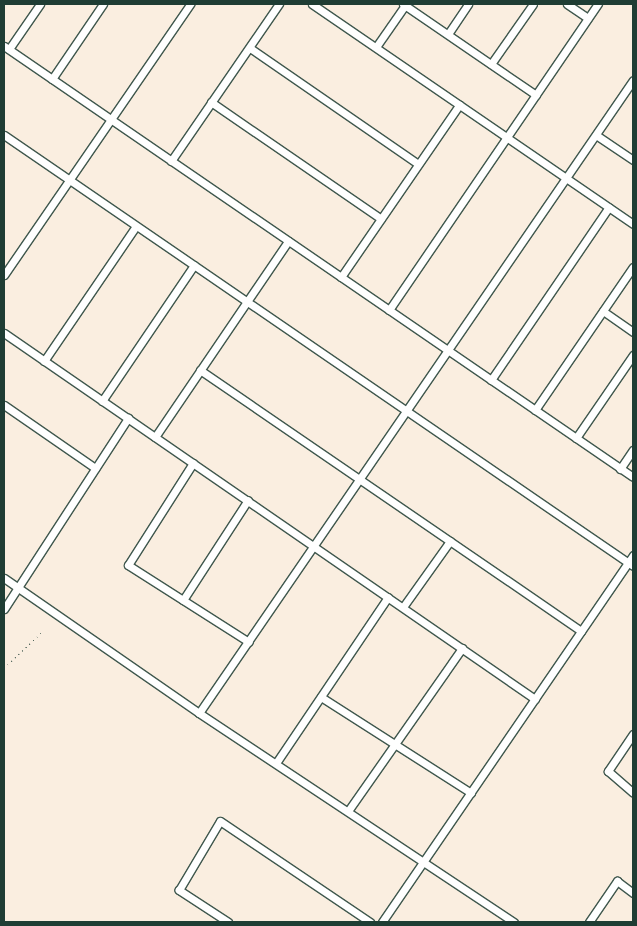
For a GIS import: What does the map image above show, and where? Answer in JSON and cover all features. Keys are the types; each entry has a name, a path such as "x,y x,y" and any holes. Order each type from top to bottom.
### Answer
{"street":[{"path":"40,4 6,48 633,478"},
{"path":"52,79 103,4"},
{"path":"4,275 190,4"},
{"path":"171,161 279,4"},
{"path":"312,4 633,224"},
{"path":"376,47 404,4 536,95"},
{"path":"448,34 468,4"},
{"path":"491,64 533,4"},
{"path":"567,4 588,18"},
{"path":"389,310 598,4"},
{"path":"250,48 418,164"},
{"path":"199,713 361,480 633,80"},
{"path":"211,102 381,219"},
{"path":"341,277 459,104"},
{"path":"4,135 631,565"},
{"path":"596,135 633,160"},
{"path":"491,380 609,207"},
{"path":"44,361 136,226"},
{"path":"154,437 288,241"},
{"path":"102,401 194,265"},
{"path":"535,410 633,267"},
{"path":"603,312 633,332"},
{"path":"4,333 535,699"},
{"path":"576,438 633,355"},
{"path":"200,370 581,631"},
{"path":"4,405 95,468"},
{"path":"4,609 128,418"},
{"path":"620,469 633,450"},
{"path":"193,463 128,565 249,642"},
{"path":"183,600 248,500"},
{"path":"403,607 450,541"},
{"path":"382,922 581,631 631,565 633,555"},
{"path":"4,578 199,713 514,922"},
{"path":"276,763 388,597"},
{"path":"348,811 462,648"},
{"path":"321,697 471,793"},
{"path":"633,734 608,771 633,793"},
{"path":"228,922 179,890 220,821 370,922"},
{"path":"589,922 617,881 633,891"}],"path":[{"path":"4,668 41,633"}]}
